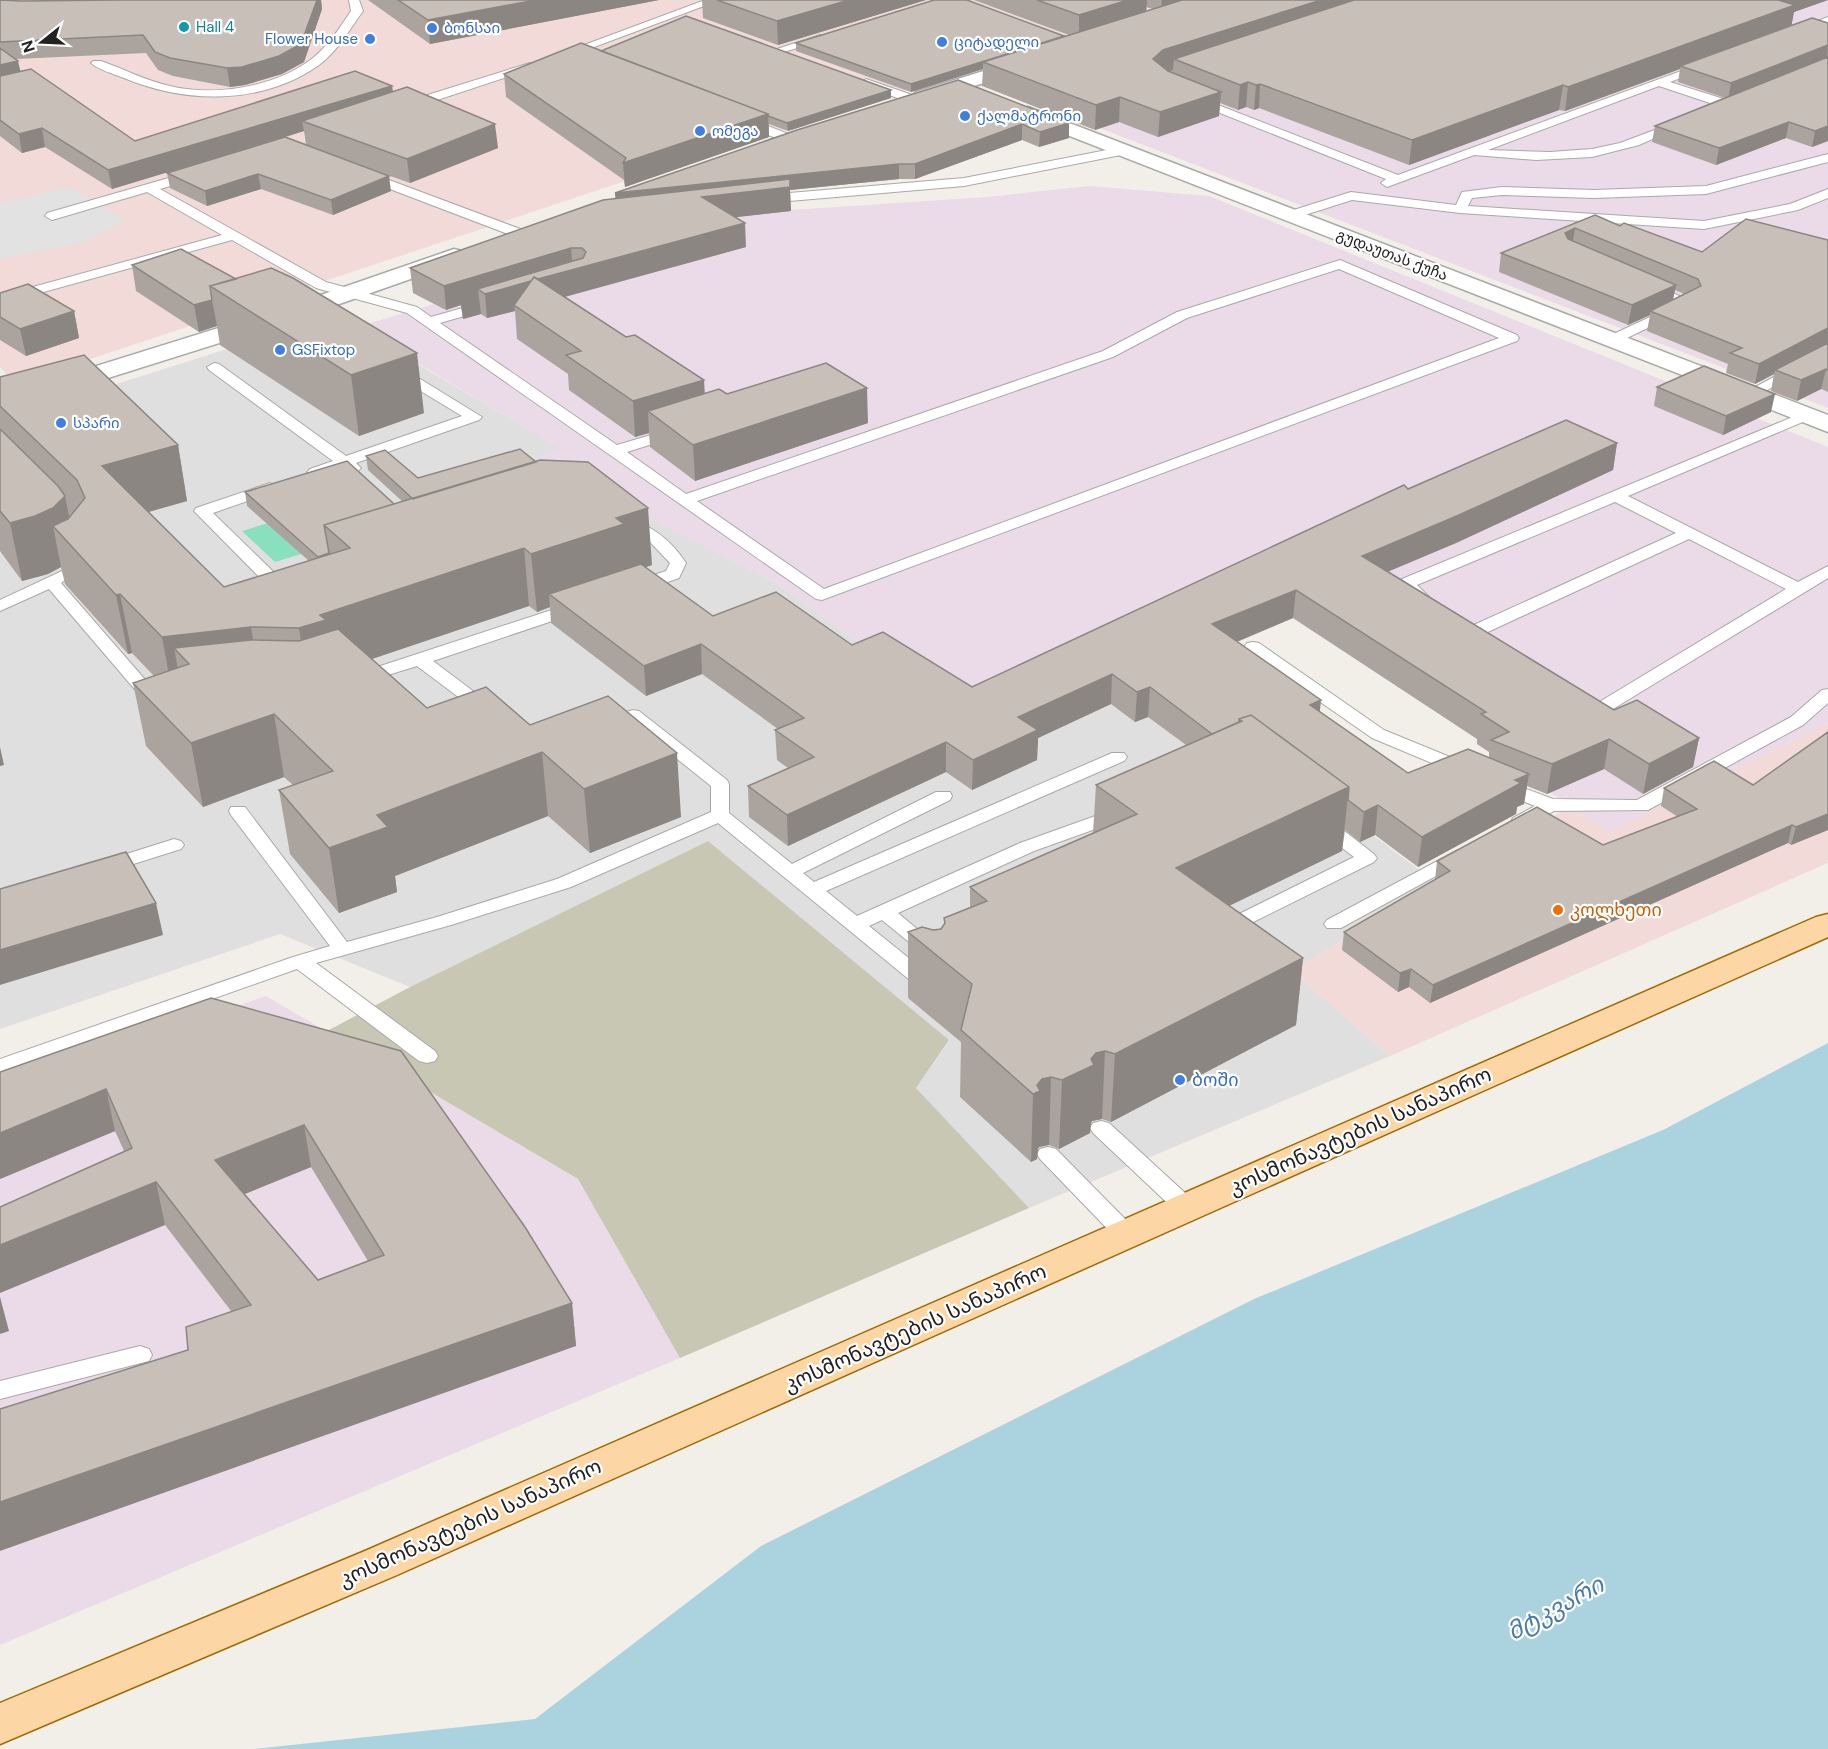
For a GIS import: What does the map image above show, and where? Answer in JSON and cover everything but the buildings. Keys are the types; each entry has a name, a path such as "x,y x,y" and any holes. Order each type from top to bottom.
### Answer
{"main road":[{"name":"კოსმონავტების სანაპირო","path":"0,1724 381,1563 1828,924"}],"street":[{"path":"878,110 1041,59"},
{"path":"957,85 990,98"},
{"name":"გუდაუთას ქუჩა","path":"1012,107 1828,424"},
{"path":"757,150 812,131"},
{"path":"0,404 305,315 350,293 539,226"}],"lane":[{"path":"97,63 175,91 211,94 272,83 311,65 330,50 357,11 354,0"},
{"path":"399,109 557,57 715,0"},
{"path":"676,14 699,22"},
{"path":"1785,35 1828,20"},
{"path":"799,59 771,49 833,34"},
{"path":"557,57 590,62"},
{"path":"1289,216 1398,179 1711,63"},
{"path":"854,79 911,99"},
{"path":"1658,82 1734,103 1707,114"},
{"path":"1182,95 1398,179"},
{"path":"735,117 790,139"},
{"path":"1471,152 1530,156 1590,154 1630,144 1685,122"},
{"path":"748,201 964,182 1122,151"},
{"path":"1460,209 1467,195 1502,191 1594,194 1706,190 1828,158"},
{"path":"353,170 518,233"},
{"path":"51,216 202,172"},
{"path":"149,188 321,285 412,310 683,500 822,595 1512,338 1340,264 1182,315 1108,354 683,500"},
{"path":"1793,207 1828,193"},
{"path":"1351,196 1460,209 1704,225 1738,232"},
{"path":"1704,225 1828,202"},
{"path":"0,300 232,236"},
{"path":"1612,340 1689,304 1635,280"},
{"path":"429,322 504,300"},
{"path":"1751,393 1828,352"},
{"path":"305,583 282,590 202,511 474,417 387,364"},
{"path":"214,367 346,461 364,478"},
{"path":"1443,613 1414,593 1408,587 1408,583 1807,415"},
{"path":"615,451 684,429"},
{"path":"1616,496 1799,589"},
{"path":"615,519 646,530 669,548 678,563 673,574 616,594"},
{"path":"1491,646 1466,630 1689,533"},
{"path":"0,606 72,571"},
{"path":"1569,700 1585,709 1602,708 1828,571"},
{"path":"51,581 158,706 170,705"},
{"path":"649,582 666,595"},
{"path":"342,684 593,601"},
{"path":"1253,647 1378,734 1550,805 1641,806 1797,721 1828,694"},
{"path":"420,660 502,721"},
{"path":"591,730 633,715 720,784 720,815"},
{"path":"812,890 1118,757"},
{"path":"790,872 943,796"},
{"path":"1499,833 1550,805"},
{"path":"854,925 1027,847 1137,807"},
{"path":"238,811 343,950"},
{"path":"720,815 933,988"},
{"path":"0,1067 300,961 444,921 564,883 720,815"},
{"path":"1224,929 1367,858 1312,816"},
{"path":"87,873 174,845"},
{"path":"1334,924 1478,845"},
{"path":"1027,847 1045,860"},
{"path":"884,911 933,952 944,947"},
{"path":"300,961 428,1056"},
{"path":"1101,1128 1186,1208"},
{"path":"1048,1154 1127,1235"},
{"path":"0,1390 140,1355"}],"shaded area":[{"path":"0,0 1199,0 749,140 15,384 0,367"},
{"path":"1279,0 1828,0 1828,408 998,89"},
{"path":"1089,186 1209,196 1828,447 1828,723 1609,832 1477,744 1481,741 1283,612 971,717 883,661 780,585 633,510 570,485 535,458 561,449 357,327 434,304 413,293 587,230 791,210 987,197"},
{"path":"71,187 125,220 85,242 0,259 0,203"},
{"path":"334,315 562,449 536,458 780,585 883,661 1121,647 1437,883 1293,971 1390,1056 1029,1208 916,1088 949,1041 708,841 410,987 280,934 0,1029 0,421"},
{"path":"1828,723 1828,863 1390,1056 1293,971 1437,883 1571,806 1609,831"},
{"path":"708,841 949,1040 916,1088 1029,1208 680,1358 578,1179 327,1031 410,987"},
{"path":"266,996 578,1179 680,1358 0,1645 0,1087"}],"green space":[{"path":"370,492 404,522 275,562 242,531"}],"water":[{"name":"მტკვარი","path":"1828,1043 1828,1749 254,1749 535,1719 761,1546 1254,1299 1663,1130"}],"place":[{"name":"Hall 4","path":"184,27"},
{"name":"ბონსაი","path":"432,28"},
{"name":"Flower House","path":"370,39"},
{"name":"ციტადელი","path":"942,42"},
{"name":"ქალმატრონი","path":"965,116"},
{"name":"ომეგა","path":"700,131"},
{"name":"GSFixtop","path":"280,350"},
{"name":"სპარი","path":"61,423"},
{"name":"კოლხეთი","path":"1558,910"},
{"name":"ბოში","path":"1180,1080"}]}
